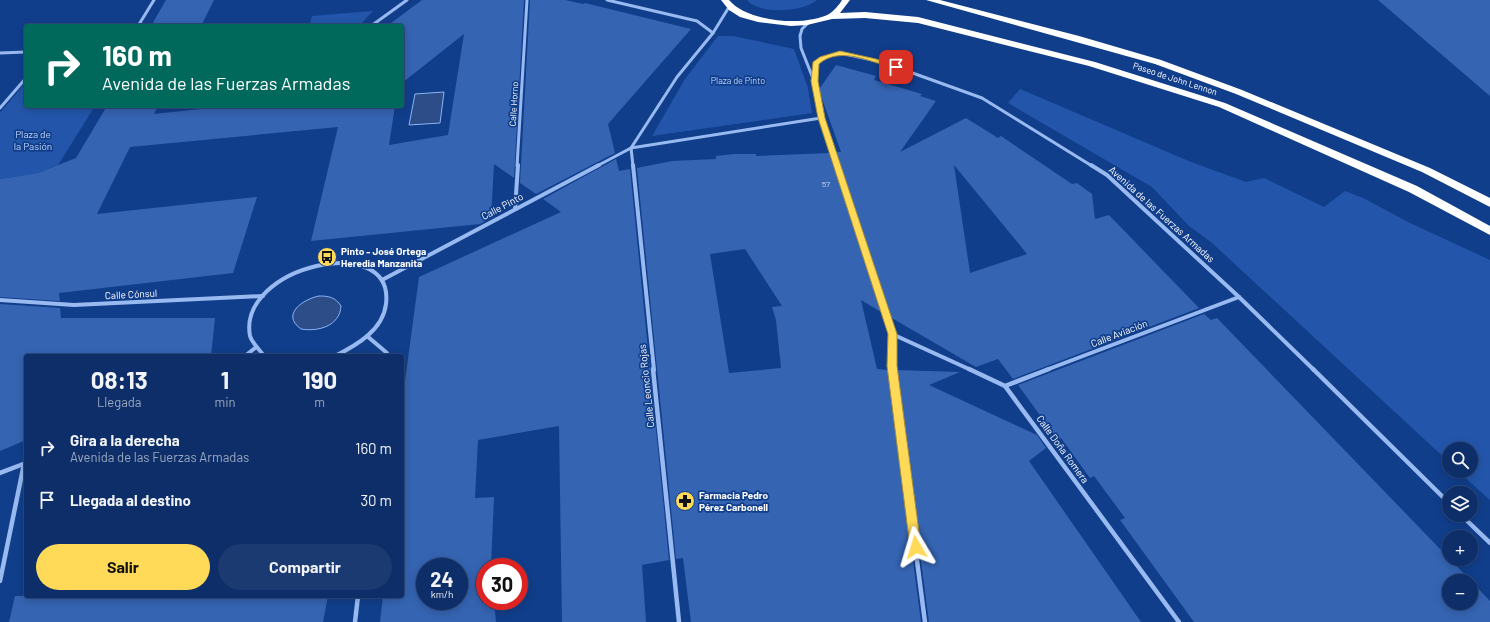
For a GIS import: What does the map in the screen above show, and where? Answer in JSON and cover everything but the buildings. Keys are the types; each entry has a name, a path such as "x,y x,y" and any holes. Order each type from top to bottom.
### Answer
{"highway":[{"path":"714,0 727,4"},
{"path":"832,16 846,0"},
{"name":"Paseo de John Lennon","path":"930,0 1076,38 1158,62 1195,75 1426,170 1490,204"},
{"name":"Paseo de John Lennon","path":"727,4 736,12 759,20 795,23 832,16 865,15 918,20 1092,64 1222,106 1413,189 1490,231"}],"street":[{"path":"139,24 154,0"},
{"path":"374,24 407,0"},
{"name":"Calle Horno","path":"515,209 527,0"},
{"path":"607,0 697,21 713,33"},
{"path":"631,148 677,77 713,33 727,4"},
{"path":"810,21 802,29 800,42 814,81 821,118 892,334 892,366 925,622"},
{"path":"0,53 24,52"},
{"name":"Avenida de las Fuerzas Armadas","path":"814,81 816,64 822,58 840,53 882,62 982,98 1107,175 1239,297 1442,496"},
{"path":"0,108 24,80"},
{"path":"631,148 821,118"},
{"name":"Calle Pinto","path":"382,280 631,148"},
{"name":"Calle Leoncio Rojas","path":"631,148 679,622"},
{"path":"262,354 254,348 249,336 249,323 253,309 263,296 283,279 301,269 321,263 341,262 358,264 373,270 382,280 387,292 386,306 380,321 367,336 349,350 340,354"},
{"name":"Calle Cónsul","path":"0,300 74,305 263,296"},
{"name":"Calle Aviación","path":"1005,386 1239,297"},
{"name":"Calle Doña Romera","path":"892,334 1005,386 1179,622"},
{"path":"367,336 387,354"},
{"path":"247,354 254,348"},
{"path":"0,472 24,463"},
{"path":"0,581 24,468"},
{"path":"1468,522 1490,543"},
{"path":"355,622 358,598"}],"green space":[{"path":"747,0 817,0 802,7 771,10 753,5"},
{"path":"373,11 361,24 310,24 312,16"},
{"name":"Plaza de Pinto","path":"718,36 733,36 794,49 808,88 812,113 652,136 685,79"},
{"name":"Plaza de la Pasión","path":"24,84 24,108 94,108 58,165 38,173 0,179 0,113"},
{"path":"1020,89 1191,162 1246,182 1264,178 1324,207 1345,191 1363,198 1410,223 1490,260 1490,500 1478,489 1478,486 1475,486 1466,478 1478,478 1478,442 1442,442 1442,456 1211,242 1189,226 1152,187 1008,103"}],"shaded area":[{"path":"444,92 440,123 409,125 415,94"},
{"path":"319,296 332,298 339,303 341,306 340,313 332,323 327,326 308,330 301,329 295,323 293,318 296,308 307,300"}],"place":[{"name":"Pinto - José Ortega Heredia Manzanita","path":"327,257"},
{"name":"Farmacia Pedro Pérez Carbonell","path":"685,501"}],"route":[{"path":"896,67 882,62 840,53 822,58 816,64 814,81 821,118 892,334 892,366 916,547"}]}
